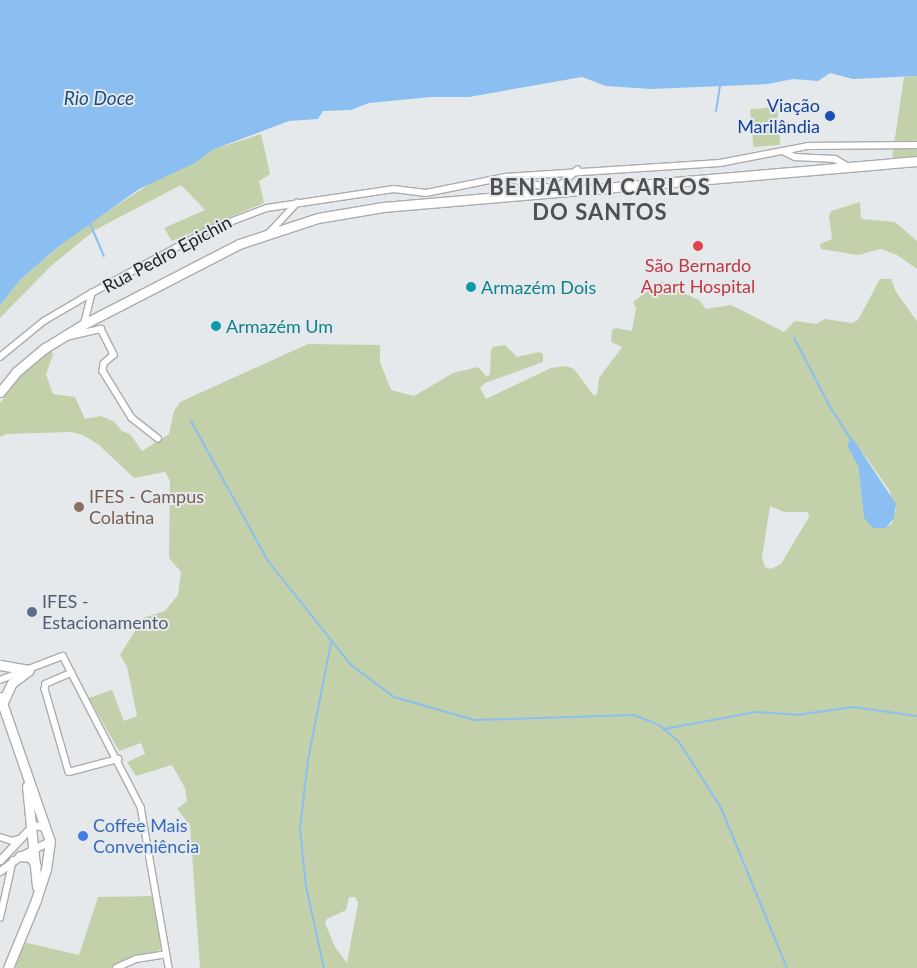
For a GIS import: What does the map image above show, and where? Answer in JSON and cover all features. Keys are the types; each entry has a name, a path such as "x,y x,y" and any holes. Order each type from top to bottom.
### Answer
{"main road":[{"path":"0,392 16,372 62,337 84,324 218,254 269,233 318,218 363,210 551,191 917,161"},
{"path":"0,665 29,670"},
{"path":"8,968 36,900 46,869 50,840 1,701 12,683 29,670"},
{"path":"25,766 30,829 35,848 37,869 36,900"},
{"path":"16,858 31,857 37,869"}],"street":[{"name":"Rua Pedro Epichin","path":"0,357 44,321 92,293 209,230 267,208 394,189 426,193 505,177 577,170 720,162 785,152 808,146 853,144 917,145"},
{"path":"785,152 795,157 835,159 849,167"},
{"path":"505,177 551,191 577,170"},
{"path":"269,233 297,202"},
{"path":"84,324 92,293"},
{"path":"62,337 101,329 114,355 104,364 103,371 132,418 158,438"},
{"path":"0,680 63,656 118,759 141,807 169,968"},
{"path":"72,673 46,684 45,688 69,772 118,759"},
{"path":"0,860 36,824 47,827"},
{"path":"0,837 12,841 21,838"},
{"path":"0,871 16,858 50,840"},
{"path":"0,918 16,858"},
{"path":"0,885 3,902"},
{"path":"116,968 136,959 166,954"}],"green space":[{"path":"917,76 917,156 892,158 904,77"},
{"path":"777,107 780,145 753,147 750,109"},
{"path":"261,134 270,174 259,181 264,203 172,241 164,228 205,210 181,185 95,230 51,266 0,318 0,305 20,280 75,233 160,177 212,150"},
{"path":"860,202 861,219 895,222 917,241 917,269 897,255 881,249 858,255 821,249 820,244 832,239 829,216 831,211"},
{"path":"880,279 891,279 896,292 917,321 917,968 200,968 190,825 177,809 187,801 185,788 172,765 136,776 127,762 145,754 141,743 119,751 89,698 112,690 124,721 137,716 127,667 120,655 143,618 165,611 178,595 181,572 169,558 170,481 165,472 134,478 99,445 83,435 71,432 7,434 0,437 0,403 29,365 51,348 53,355 46,374 53,394 75,397 85,419 101,416 113,421 122,431 130,434 142,451 169,434 174,411 180,402 308,344 380,345 380,362 391,390 414,396 453,373 478,367 486,376 490,375 491,350 493,347 505,345 517,357 539,352 543,354 543,362 485,383 480,388 486,399 551,368 566,366 574,369 594,396 597,394 599,378 622,347 611,342 612,330 616,328 632,331 636,308 633,302 660,282 673,283 679,291 699,300 706,309 731,305 784,332 795,321 816,324 825,319 852,323 858,320","holes":["863,453 889,490 896,509 892,523 886,528 879,528 864,518 858,466","770,506 784,512 808,512 809,517 781,564 771,569 765,567 762,557","349,897 355,897 358,903 347,963 335,947 325,923 327,919 346,910"]},
{"path":"154,896 161,949 122,968 11,968 23,942 79,955 98,897"}],"water":[{"name":"Rio Doce","path":"0,0 917,0 917,76 853,79 830,73 818,81 793,79 768,84 651,89 606,86 582,77 469,97 431,97 369,103 351,110 323,111 318,119 289,121 212,150 195,163 139,189 58,247 20,280 0,305"},
{"path":"853,439 896,504 894,518 886,528 873,528 864,518 858,466 848,447 849,441"}],"waterway":[{"path":"716,111 720,86"},
{"path":"89,221 104,256"},
{"path":"794,338 830,407 852,441"},
{"path":"191,421 268,561 351,665 394,697 475,720 634,715 659,725 679,742 721,808 787,968"},
{"path":"324,968 306,886 300,829 308,760 331,643"},
{"path":"664,729 757,712 796,715 853,707 917,716"}],"place":[{"name":"Viação Marilândia","path":"830,116"},
{"name":"São Bernardo Apart Hospital","path":"698,246"},
{"name":"Armazém Dois","path":"471,287"},
{"name":"Armazém Um","path":"216,326"},
{"name":"IFES - Campus Colatina","path":"79,507"},
{"name":"IFES - Estacionamento","path":"32,612"},
{"name":"Coffee Mais Conveniência","path":"83,836"}],"district":[{"name":"BENJAMIM CARLOS DO SANTOS","path":"600,199"}]}
